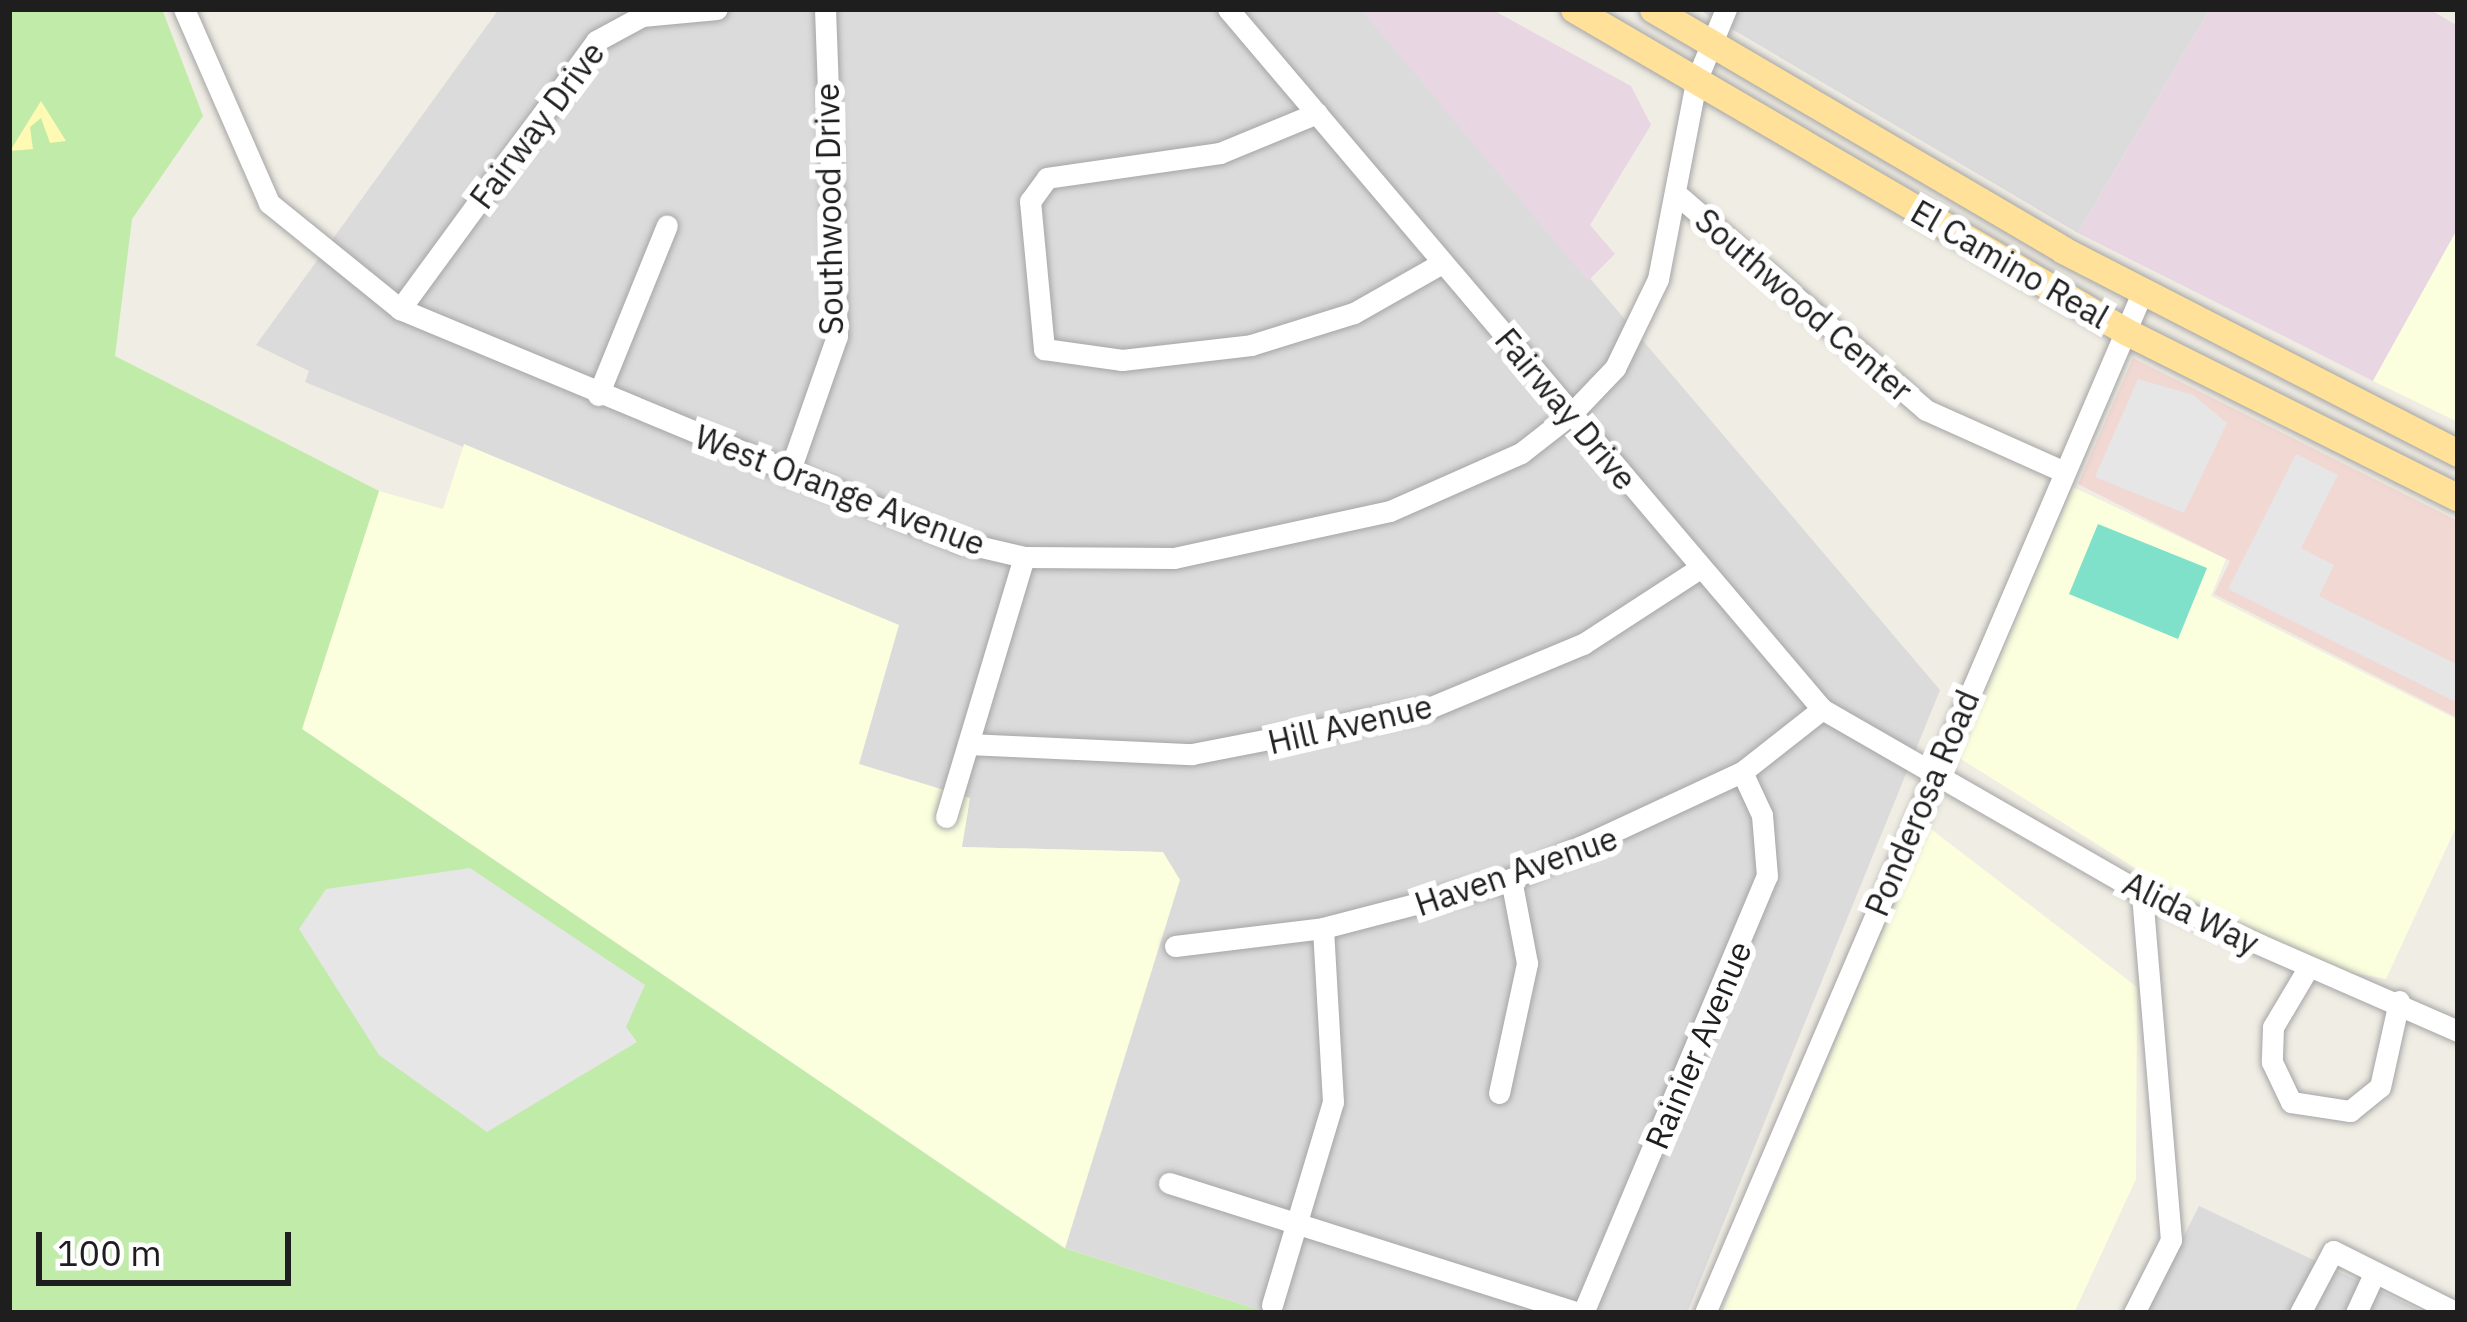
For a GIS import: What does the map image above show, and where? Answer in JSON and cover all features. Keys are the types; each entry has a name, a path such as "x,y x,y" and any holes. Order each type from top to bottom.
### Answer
{"main road":[{"name":"El Camino Real","path":"1574,9 2127,332 2458,498"},
{"name":"El Camino Real","path":"1653,9 2141,293 2458,453"}],"street":[{"name":"West Orange Avenue","path":"184,9 246,168 310,244 400,309 789,473 1024,557 1174,558 1321,533 1457,485 1571,414 1615,368 1658,279 1680,197 1706,40 1726,9"},
{"name":"Fairway Drive","path":"400,309 596,41 642,16 717,9"},
{"name":"Southwood Drive","path":"789,473 837,336 825,9"},
{"name":"Fairway Drive","path":"1228,9 1822,709 1938,767"},
{"path":"1317,113 1220,153 1047,178 1030,201 1044,350 1122,360 1251,345 1354,313 1442,263"},
{"name":"Southwood Center","path":"1680,197 1926,410 2060,470"},
{"path":"598,394 667,225"},
{"name":"Ponderosa Road","path":"1705,1313 2060,470 2141,293"},
{"path":"946,817 1024,557"},
{"name":"Hill Avenue","path":"968,744 1192,754 1430,708 1583,644 1700,568"},
{"name":"Haven Avenue","path":"1175,946 1323,928 1511,879 1742,772 1822,709"},
{"name":"Alida Way","path":"1938,767 2142,893 2308,968 2399,1001 2458,1031"},
{"name":"Rainier Avenue","path":"1581,1313 1767,876 1762,815 1742,772"},
{"path":"1498,1093 1527,963 1511,879"},
{"path":"2134,1313 2170,1240 2142,893"},
{"path":"1272,1305 1338,1058 1323,928"},
{"path":"2308,968 2273,1027 2272,1062 2290,1102 2350,1111 2380,1087 2399,1001"},
{"path":"1168,1184 1581,1313"},
{"path":"2300,1313 2333,1251 2456,1313"},
{"path":"2356,1313 2374,1274"}],"shaded area":[{"path":"499,9 1361,9 1940,690 1687,1313 1269,1313 1065,1248 1119,1068 1163,852 961,847 970,798 858,764 898,625 305,382 309,371 256,345"},
{"path":"1361,9 1491,9 1631,86 1651,125 1590,225 1615,254 1588,281"},
{"path":"1698,9 2210,9 2078,233"},
{"path":"2210,9 2429,9 2458,26 2458,228 2373,381 2078,233"},
{"path":"2458,228 2458,422 2373,381"},
{"path":"2133,358 2458,521 2458,718 2214,594 2230,561 2078,484"},
{"path":"2138,379 2193,395 2227,423 2184,513 2095,477"},
{"path":"464,444 899,625 859,764 970,798 962,847 1163,852 1180,880 1065,1248 302,729 379,491 443,509"},
{"path":"2296,454 2338,475 2301,548 2334,565 2319,596 2458,665 2458,703 2228,589"},
{"path":"2073,487 2226,559 2211,596 2458,720 2458,823 2386,979 2328,968 2175,893 1956,756"},
{"path":"1927,826 2137,987 2136,1179 2074,1313 1722,1313"},
{"path":"470,868 645,985 626,1027 637,1042 487,1132 379,1055 299,929 326,889"},
{"path":"2199,1206 2426,1313 2145,1313"}],"green space":[{"path":"9,9 162,9 203,116 132,219 115,356 379,491 302,729 1064,1248 1269,1313 9,1313"},
{"path":"2098,524 2207,568 2178,639 2069,594"}],"sand":[{"path":"41,101 66,141 50,143 41,118 30,127 33,149 10,151"}]}
